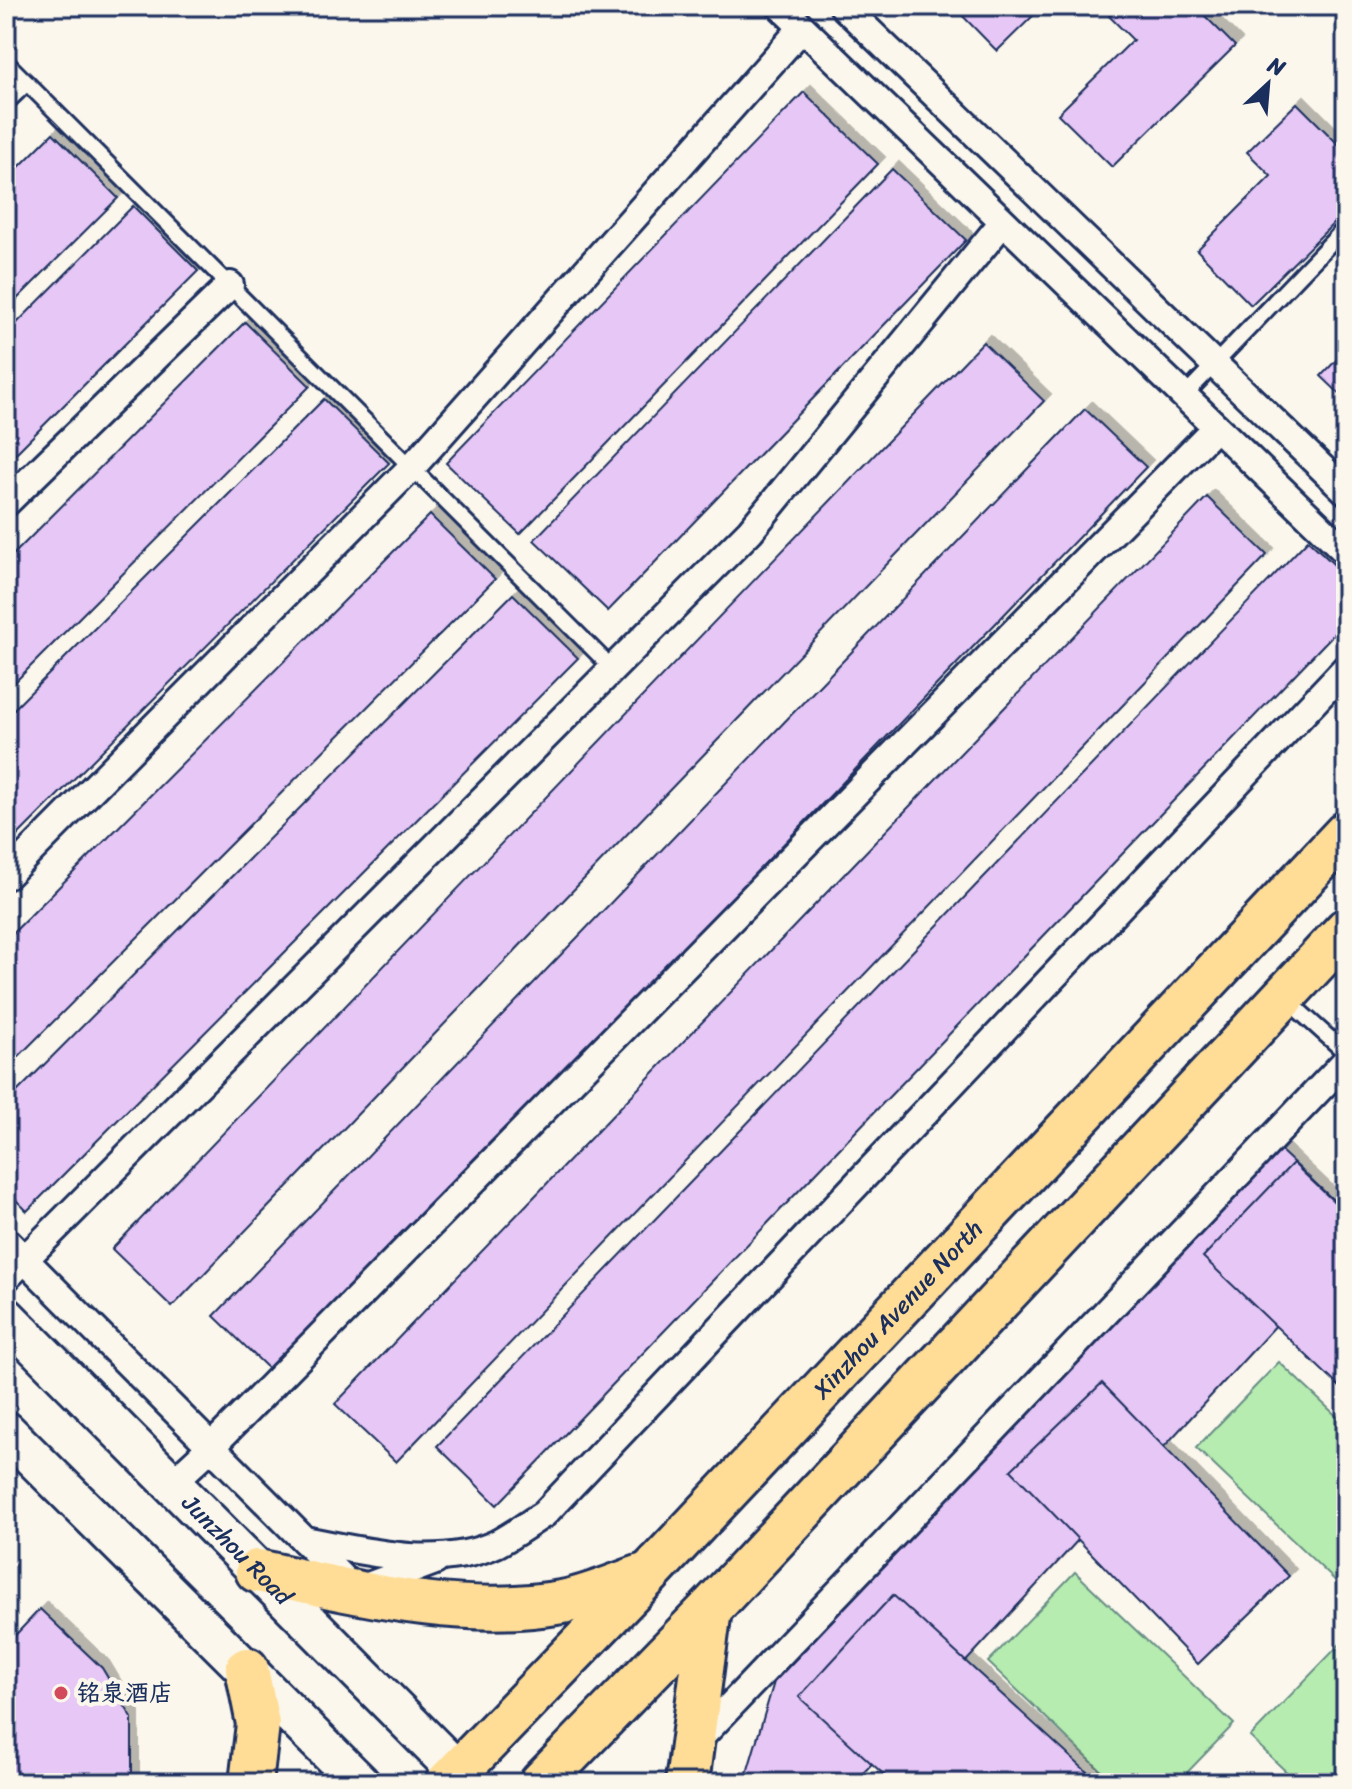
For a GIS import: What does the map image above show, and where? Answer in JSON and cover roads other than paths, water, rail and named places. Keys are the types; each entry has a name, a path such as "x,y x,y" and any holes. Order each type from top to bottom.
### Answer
{"main road":[{"name":"Xinzhou Avenue North","path":"458,1779 1346,833"},
{"path":"541,1783 710,1609 1346,930"},
{"name":"Junzhou Road","path":"6,1317 458,1779"},
{"path":"6,1431 360,1783"},
{"path":"257,1571 442,1606 505,1609 565,1601 649,1574"},
{"path":"689,1765 710,1609"},
{"path":"247,1669 258,1724 251,1783"}],"street":[{"path":"780,6 1346,552"},
{"path":"843,6 1346,491"},
{"path":"6,876 412,467 802,28"},
{"path":"1003,222 750,531 12,1260 211,1447 355,1591 444,1558 494,1545 544,1514 1346,668"},
{"path":"6,503 230,285"},
{"path":"171,1484 211,1447 1216,427"},
{"path":"689,1765 1346,1061"},
{"path":"304,1540 376,1553 444,1558"}],"lane":[{"path":"6,62 613,669"},
{"path":"6,103 27,83"},
{"path":"1184,396 1346,227"},
{"path":"1283,997 1346,1053"}],"place":[{"name":"铭泉酒店","path":"61,1693"}]}
